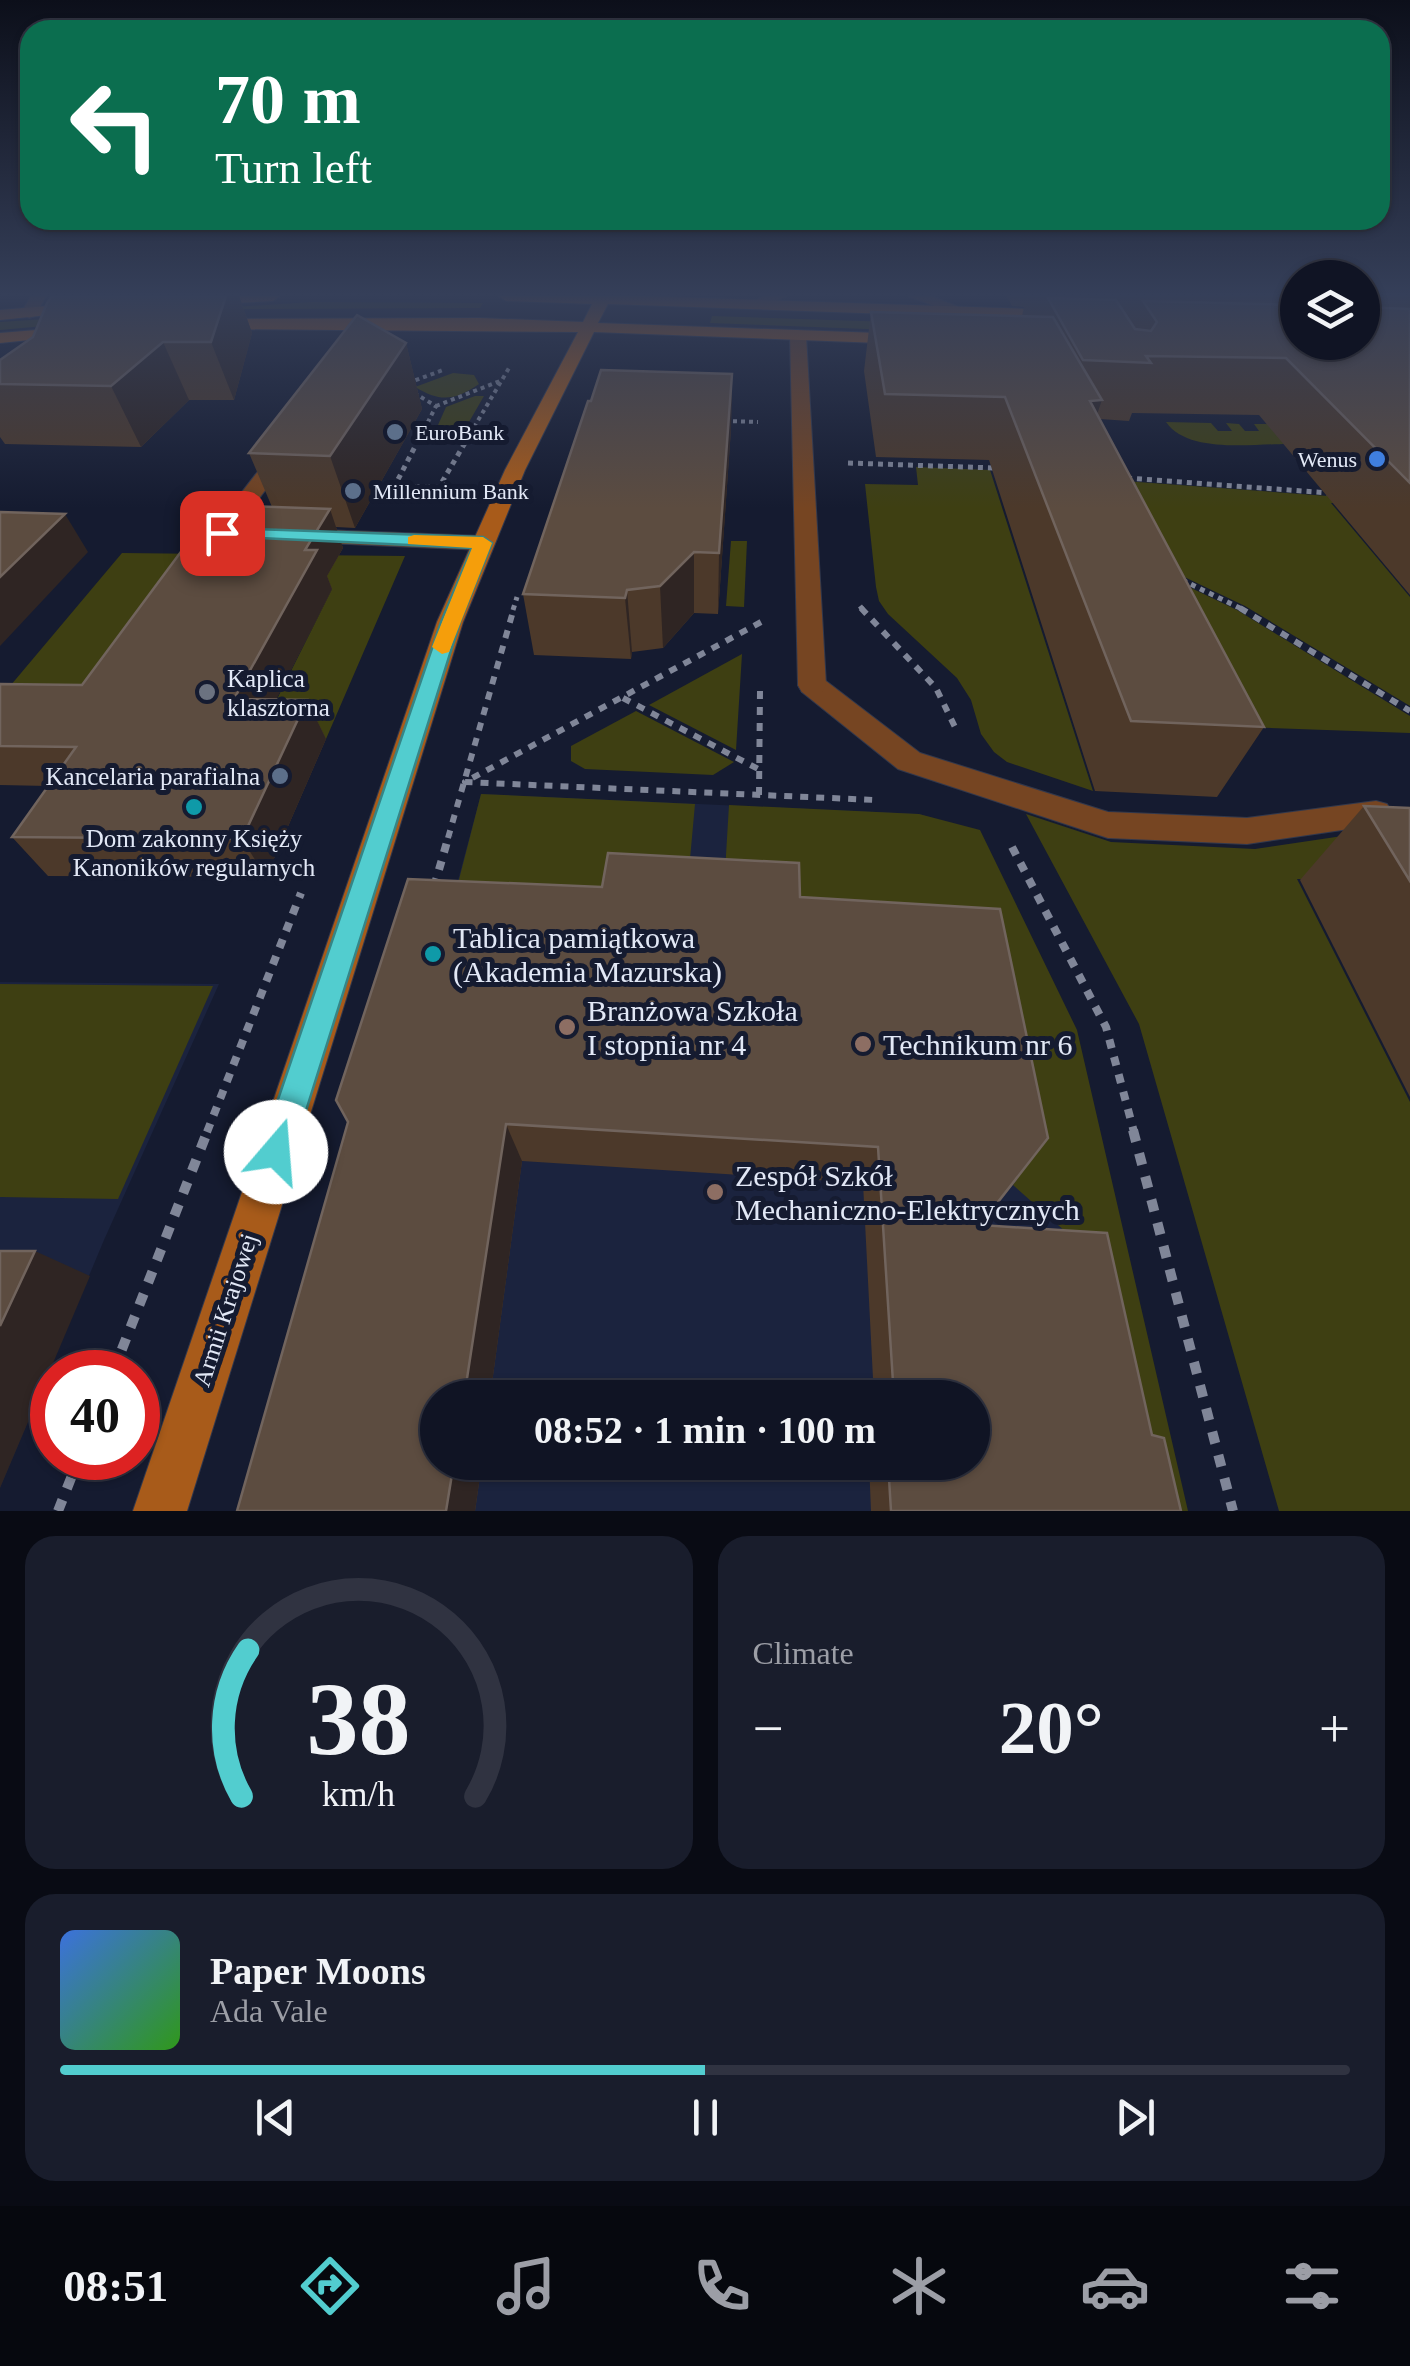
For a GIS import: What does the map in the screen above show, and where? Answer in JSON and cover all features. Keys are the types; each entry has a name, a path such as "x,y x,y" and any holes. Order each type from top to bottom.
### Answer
{"street":[{"name":"Armii Krajowej","path":"160,1511 450,622 515,470 567,367"},
{"path":"799,367 812,685 910,760 1108,824 1247,830 1376,813"},
{"path":"304,424 222,533 483,543"}],"path":[{"path":"426,541 429,504 510,367"},
{"path":"388,499 436,406 501,381"},
{"path":"402,386 436,406"},
{"path":"708,420 764,422"},
{"path":"418,441 466,442"},
{"path":"954,449 959,467"},
{"path":"845,480 844,462 1012,469"},
{"path":"1122,478 1333,493"},
{"path":"395,486 439,488"},
{"path":"1170,574 1241,608 1410,711"},
{"path":"431,896 522,582"},
{"path":"858,603 868,620 937,686 979,784 1106,1026 1233,1511"},
{"path":"760,643 761,606"},
{"path":"465,782 760,625"},
{"path":"759,795 760,679"},
{"path":"623,698 760,770"},
{"path":"465,782 894,801"},
{"path":"122,1350 308,877"},
{"path":"58,1511 71,1480"}],"shaded area":[{"path":"453,373 474,375 479,384 447,398 415,387"},
{"path":"484,396 462,434 434,434 446,407"},
{"path":"1166,422 1211,423 1218,431 1232,431 1226,423 1239,424 1245,431 1259,431 1254,424 1274,424 1292,444 1206,443 1190,439"},
{"path":"916,467 990,470 1093,791 1007,762 994,752 981,734 971,700 957,678 879,601 865,484 918,485"},
{"path":"1097,479 1410,502 1331,503 1410,597 1410,706 1245,606 1132,552"},
{"path":"731,541 747,541 744,607 726,606"},
{"path":"122,553 405,556 326,739 257,739 332,589 127,700 0,698"},
{"path":"1137,562 1237,610 1410,716 1410,733 1215,726"},
{"path":"742,654 736,750 649,705"},
{"path":"636,711 734,762 713,775 585,769 571,761 571,746"},
{"name":"Zespół Szkół Mechaniczno-Elektrycznych","path":"481,794 919,814 973,830 1163,1511 289,1511"},
{"path":"481,794 695,804 686,903 448,922"},
{"path":"729,805 919,814 980,830 1077,1030 1188,1511 1163,1511 1110,1271 1013,1185 1018,1178 723,905"},
{"path":"1026,814 1111,842 1255,849 1410,826 1410,882 1297,879 1410,1102 1410,1511 1279,1511 1139,1024"},
{"path":"0,982 219,984 58,1350 30,1350 30,1416 0,1488"},
{"path":"0,984 213,986 118,1199 0,1197"}],"building":[{"path":"0,367 134,367 111,386 0,384"},
{"path":"317,367 390,367 330,456 249,453"},
{"path":"880,367 1082,367 1102,400 1090,401 1264,727 1131,721 1005,397 885,394"},
{"path":"1294,367 1410,367 1410,483"},
{"path":"601,370 732,374 719,553 694,552 660,586 627,590 625,598 523,594 588,401"},
{"path":"250,506 330,509 305,550 317,550 234,699 307,700 242,839 12,837 76,747 0,746 0,684 82,685 183,549 218,550"},
{"path":"0,512 65,514 0,577"},
{"path":"1364,806 1410,808 1410,881"},
{"name":"Zespół Szkół Mechaniczno-Elektrycznych","path":"608,853 799,863 800,897 1000,909 1048,1138 980,1225 1107,1233 1152,1435 1164,1438 1181,1511 891,1511 889,1480 990,1480 990,1380 893,1380 878,1147 506,1124 467,1380 420,1380 420,1480 451,1480 446,1511 237,1511 348,1122 336,1100 408,879 602,887"},
{"path":"0,1251 35,1251 0,1326"}],"slow traffic":[{"path":"414,540 483,543 442,647"}],"place":[{"name":"EuroBank","path":"395,432"},
{"name":"Wenus","path":"1377,459"},
{"name":"Millennium Bank","path":"353,491"},
{"name":"Kaplica klasztorna","path":"207,692"},
{"name":"Kancelaria parafialna","path":"280,776"},
{"name":"Dom zakonny Księży Kanoników regularnych","path":"194,807"},
{"name":"Tablica pamiątkowa (Akademia Mazurska)","path":"433,954"},
{"name":"Branżowa Szkoła I stopnia nr 4","path":"567,1027"},
{"name":"Technikum nr 6","path":"863,1044"},
{"name":"Zespół Szkół Mechaniczno-Elektrycznych","path":"715,1192"}],"route":[{"path":"222,533 483,543 450,622 276,1152"}]}
